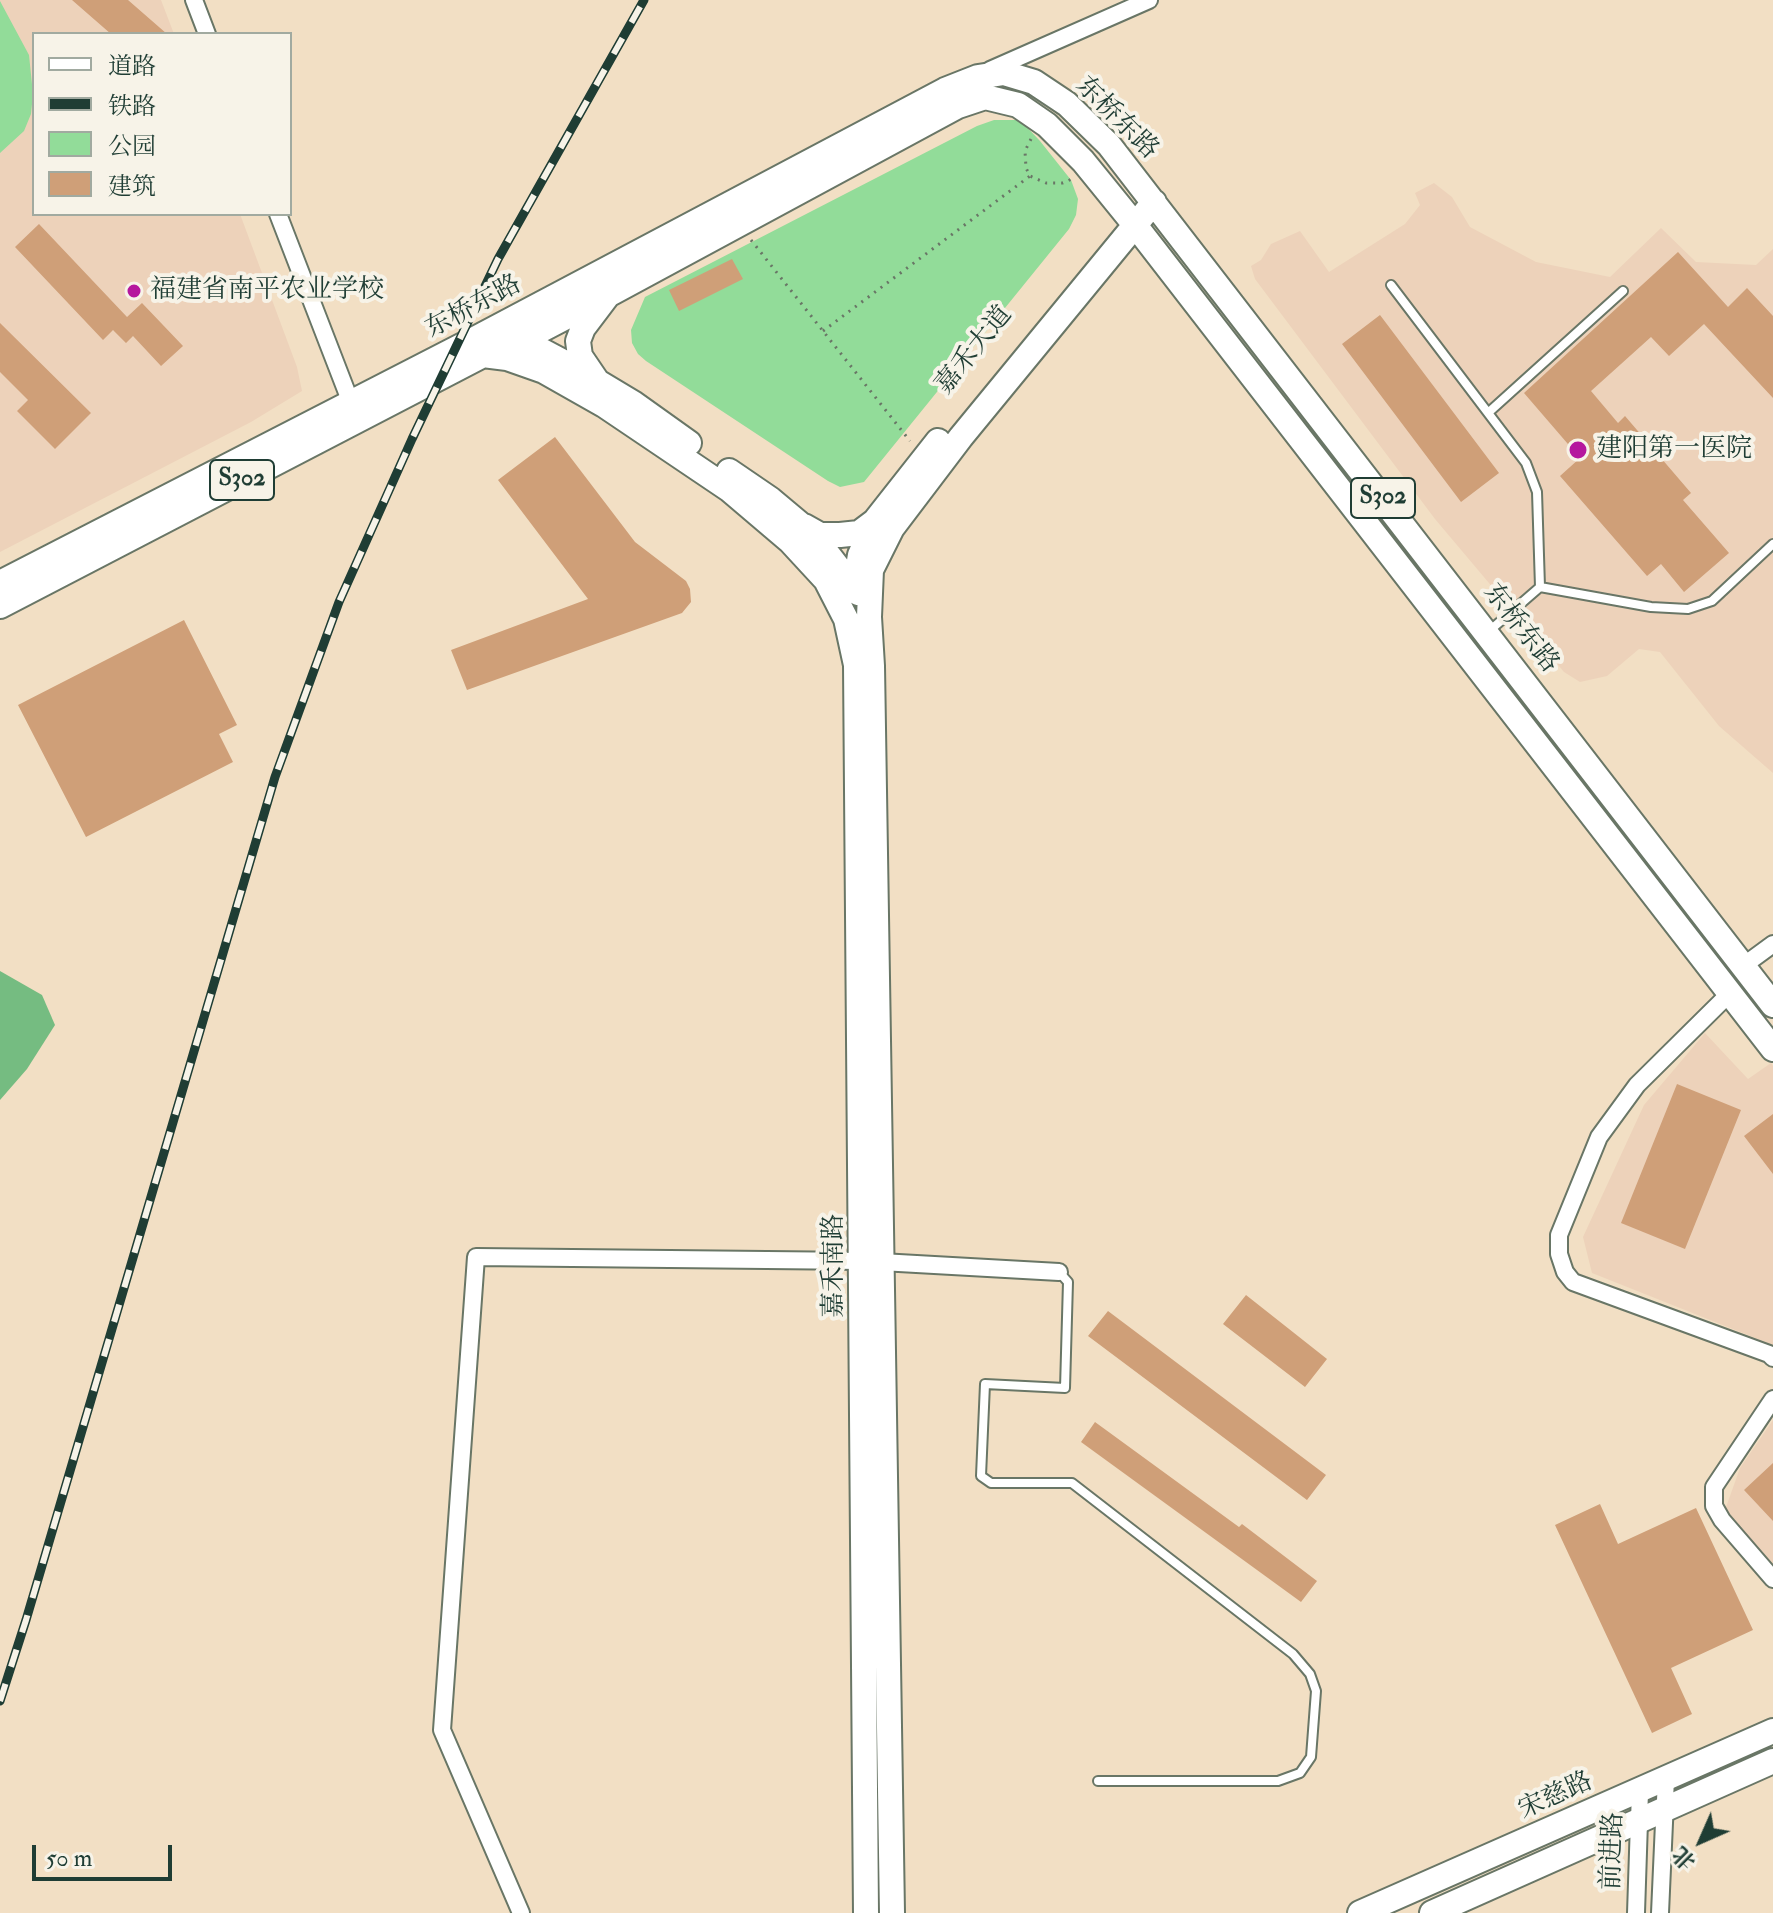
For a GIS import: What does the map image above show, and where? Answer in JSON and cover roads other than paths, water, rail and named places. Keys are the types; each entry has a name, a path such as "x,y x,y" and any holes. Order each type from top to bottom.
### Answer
{"main road":[{"name":"东桥东路","path":"602,286 945,90 978,77 1004,73 1034,82 1067,104 1109,145 1773,1005"},
{"name":"东桥东路","path":"0,606 478,348 602,286 739,224 958,106 985,97 1018,105 1047,125 1083,161 1129,218 1773,1049"},
{"name":"嘉禾大道","path":"864,558 923,459 1149,195"},
{"name":"嘉禾大道","path":"882,527 961,437 1129,218"},
{"path":"560,360 558,347 563,325 602,286"},
{"path":"591,388 578,341 602,286"},
{"path":"518,342 569,316"},
{"path":"478,348 496,337 518,342 560,360 591,388"},
{"name":"东桥东路","path":"0,583 351,403 478,348"},
{"path":"478,348 633,403 770,499 826,580 857,618"},
{"path":"793,531 840,535 882,527"},
{"path":"793,531 825,551 858,593 857,618"},
{"path":"825,551 864,558"},
{"path":"857,618 864,558"},
{"path":"863,660 852,602 864,558"},
{"name":"嘉禾南路","path":"857,618 863,660 856,665 892,1913"},
{"name":"嘉禾南路","path":"866,1913 873,1262"},
{"name":"宋慈路","path":"1360,1913 1773,1731"},
{"path":"1432,1913 1773,1761"}],"street":[{"path":"194,0 206,32"},
{"path":"945,90 1149,0"},
{"path":"279,216 351,403"},
{"path":"1743,966 1773,944"},
{"path":"1730,993 1637,1085 1599,1137 1559,1235 1559,1254 1565,1272 1573,1282 1773,1358"},
{"path":"521,1913 442,1730 476,1257 873,1262 1059,1272"},
{"path":"1773,1399 1714,1487 1714,1506 1722,1520 1773,1579"},
{"path":"1660,1913 1666,1778"},
{"name":"前进路","path":"1636,1913 1640,1791"}],"lane":[{"path":"1391,285 1526,463 1537,492 1540,587"},
{"path":"1489,412 1623,291"},
{"path":"1540,587 1651,607 1688,609 1712,601 1773,544"},
{"path":"1487,633 1540,587"},
{"path":"1059,1272 1068,1282 1065,1388 985,1384 981,1476 991,1483 1072,1483 1293,1654 1310,1674 1316,1691 1311,1757 1300,1773 1278,1781 1098,1781"}],"railway":[{"path":"0,1701 275,777 339,602 498,259 644,0"}],"place":[{"name":"福建省南平农业学校","path":"134,291"},
{"name":"建阳第一医院","path":"1578,450"}]}
